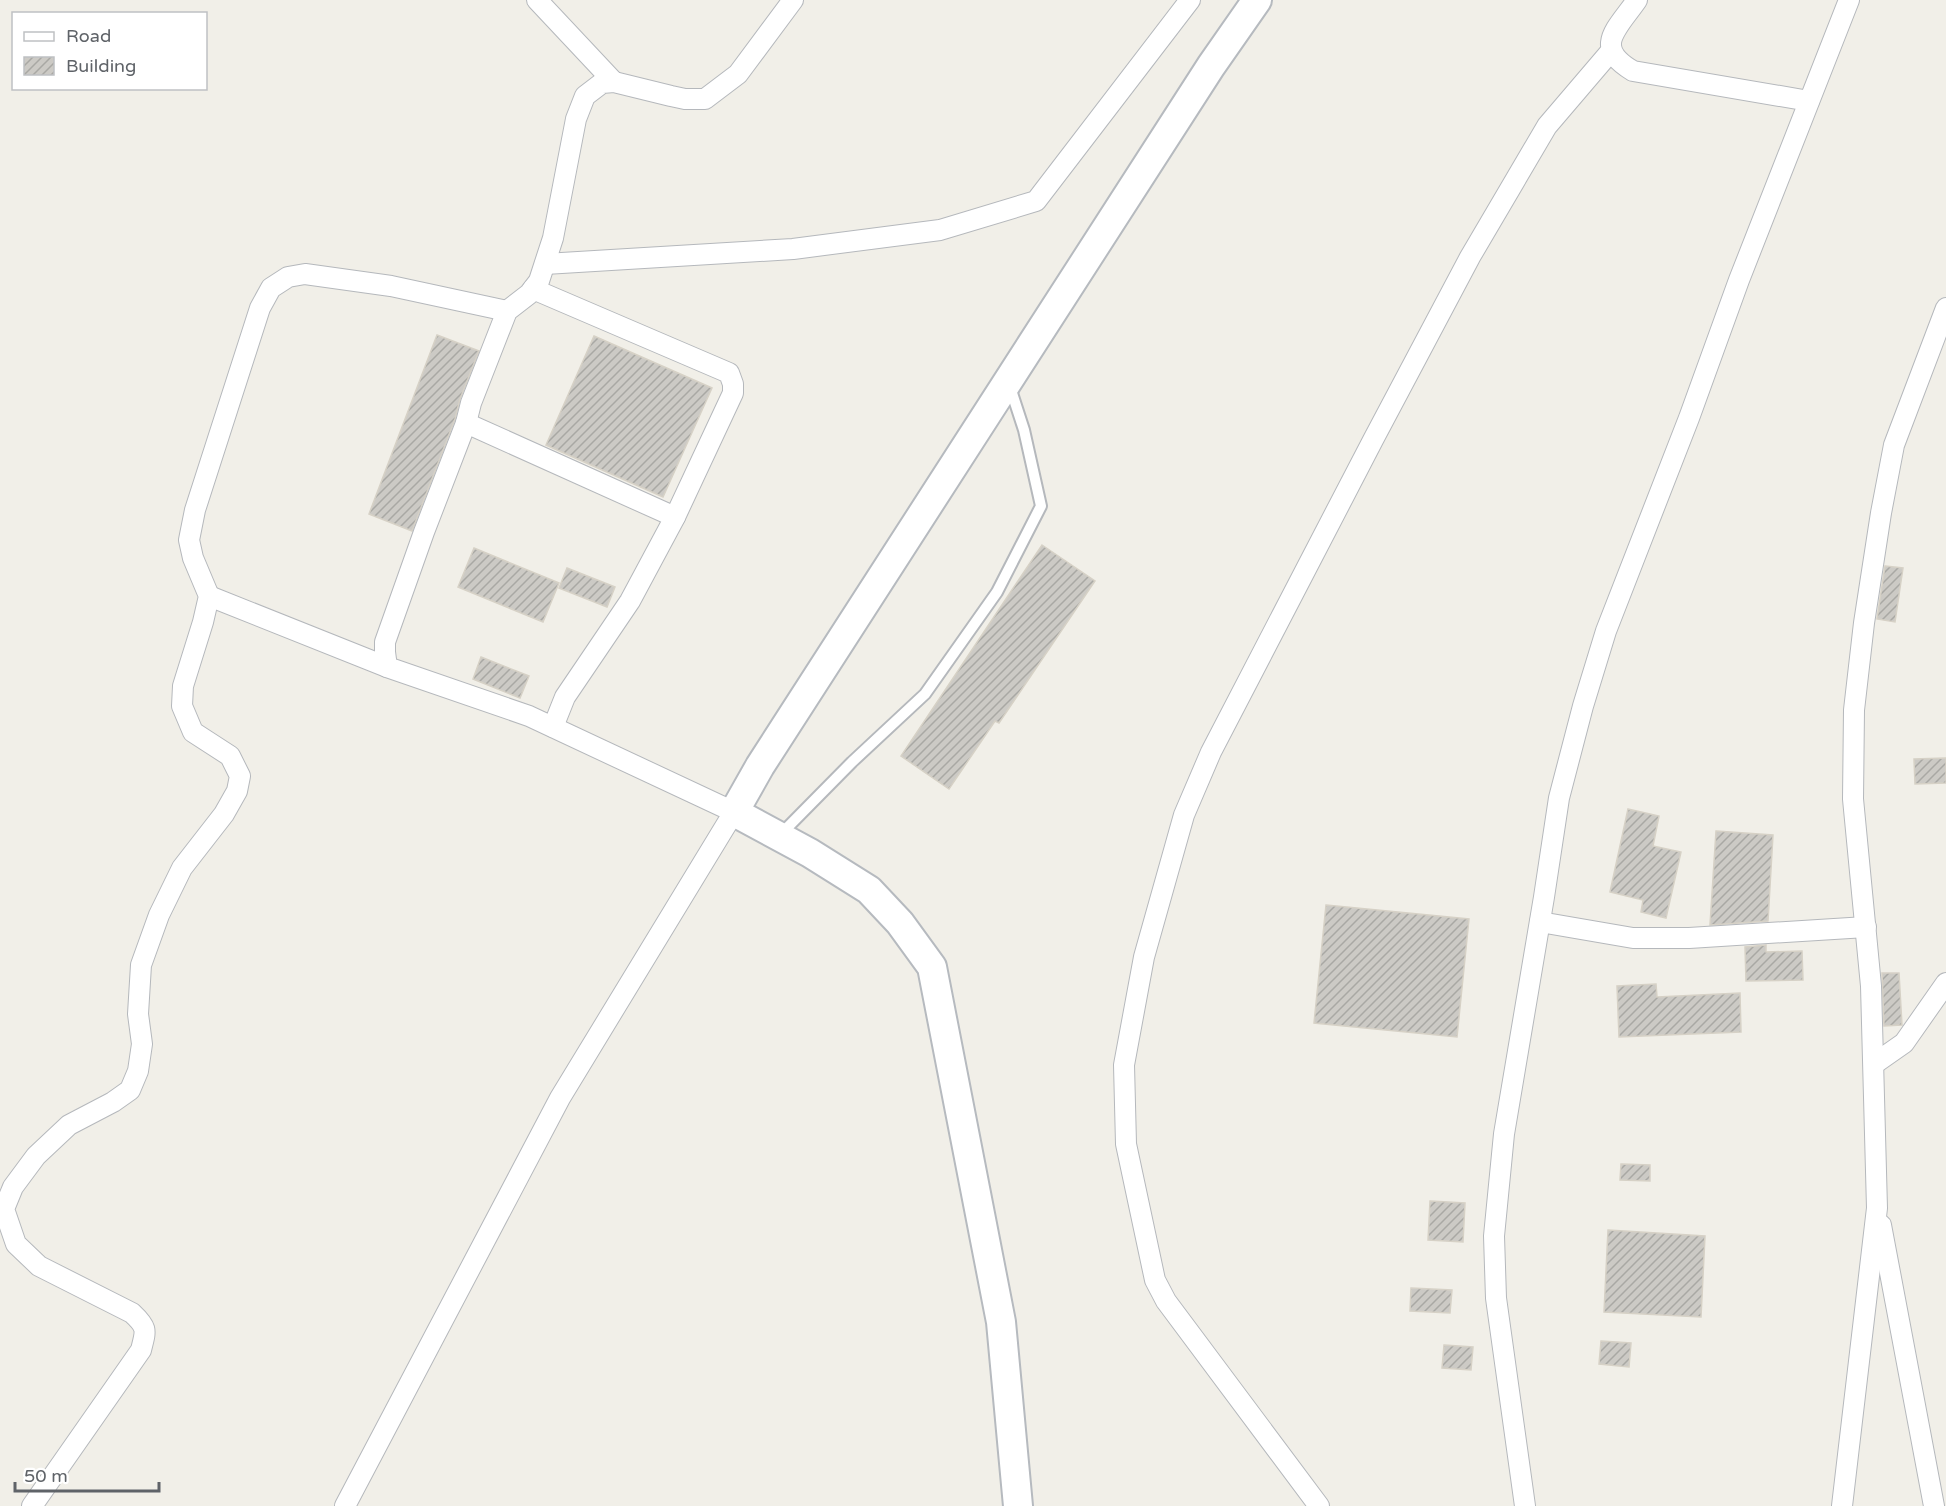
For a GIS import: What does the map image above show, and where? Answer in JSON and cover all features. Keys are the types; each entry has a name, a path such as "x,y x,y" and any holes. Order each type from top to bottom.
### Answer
{"street":[{"path":"537,0 614,82"},
{"path":"387,667 385,642 466,423 471,403 507,311 533,289 539,281 545,264 553,238 576,119 585,96 602,83 614,82 685,99 705,99 738,74 793,0"},
{"path":"545,264 793,249 940,230 1036,201 1190,0"},
{"path":"348,1504 560,1098 760,766 1211,66 1257,0"},
{"path":"1637,0 1611,39 1611,51 1621,64 1633,71 1809,101"},
{"path":"1525,1506 1496,1298 1494,1236 1504,1134 1559,798 1582,706 1606,631 1849,0"},
{"path":"1319,1506 1166,1301 1155,1280 1126,1144 1125,1122 1124,1065 1144,957 1184,815 1211,752 1470,257 1547,126 1611,51"},
{"path":"32,1506 141,1350 146,1330 144,1323 132,1313 39,1266 15,1244 4,1209 13,1187 36,1156 69,1125 113,1102 130,1090 138,1071 142,1044 138,1014 141,966 144,955 159,915 182,868 224,814 237,790 240,776 230,756 193,732 182,706 183,686 209,596 189,540 195,510 260,308 271,288 288,277 305,274 391,286 507,311"},
{"path":"533,289 729,373 733,384 733,393 675,517 630,601 565,697 553,727"},
{"path":"1842,1506 1877,1208 1871,987 1853,799 1854,710 1864,622 1894,445 1946,308"},
{"path":"466,423 675,517"},
{"path":"209,596 387,667 529,716 734,812 869,890 900,923 932,967 1002,1322 1018,1506"},
{"path":"1540,922 1633,938 1689,938 1866,927"},
{"path":"1874,1064 1904,1043 1946,983"},
{"path":"1877,1208 1934,1506"}],"lane":[{"path":"779,836 852,762 925,694 997,592 1041,506 1024,430 1008,381"}],"building":[{"path":"437,335 479,351 412,531 369,514"},
{"path":"594,336 712,388 663,497 546,445"},
{"path":"1042,545 1095,581 999,723 995,721 949,789 901,756"},
{"path":"474,548 559,583 543,622 458,587"},
{"path":"1885,566 1903,568 1895,622 1877,619"},
{"path":"567,568 615,587 607,607 559,588"},
{"path":"481,657 529,676 520,698 473,679"},
{"path":"1946,758 1946,783 1915,784 1914,759"},
{"path":"1628,809 1659,816 1653,846 1681,852 1666,918 1641,912 1643,900 1610,892"},
{"path":"1716,831 1773,835 1768,921 1710,925"},
{"path":"1326,905 1469,919 1457,1037 1314,1023"},
{"path":"1766,945 1766,952 1802,951 1803,980 1746,981 1745,947"},
{"path":"1882,973 1899,973 1902,1025 1884,1026"},
{"path":"1656,984 1657,997 1740,993 1741,1032 1619,1037 1617,986"},
{"path":"1621,1164 1650,1165 1650,1181 1620,1180"},
{"path":"1430,1201 1465,1203 1463,1242 1428,1240"},
{"path":"1608,1230 1705,1236 1701,1317 1604,1312"},
{"path":"1411,1288 1452,1290 1450,1313 1410,1311"},
{"path":"1601,1341 1631,1343 1629,1367 1599,1364"},
{"path":"1444,1345 1473,1347 1471,1370 1442,1368"}]}
